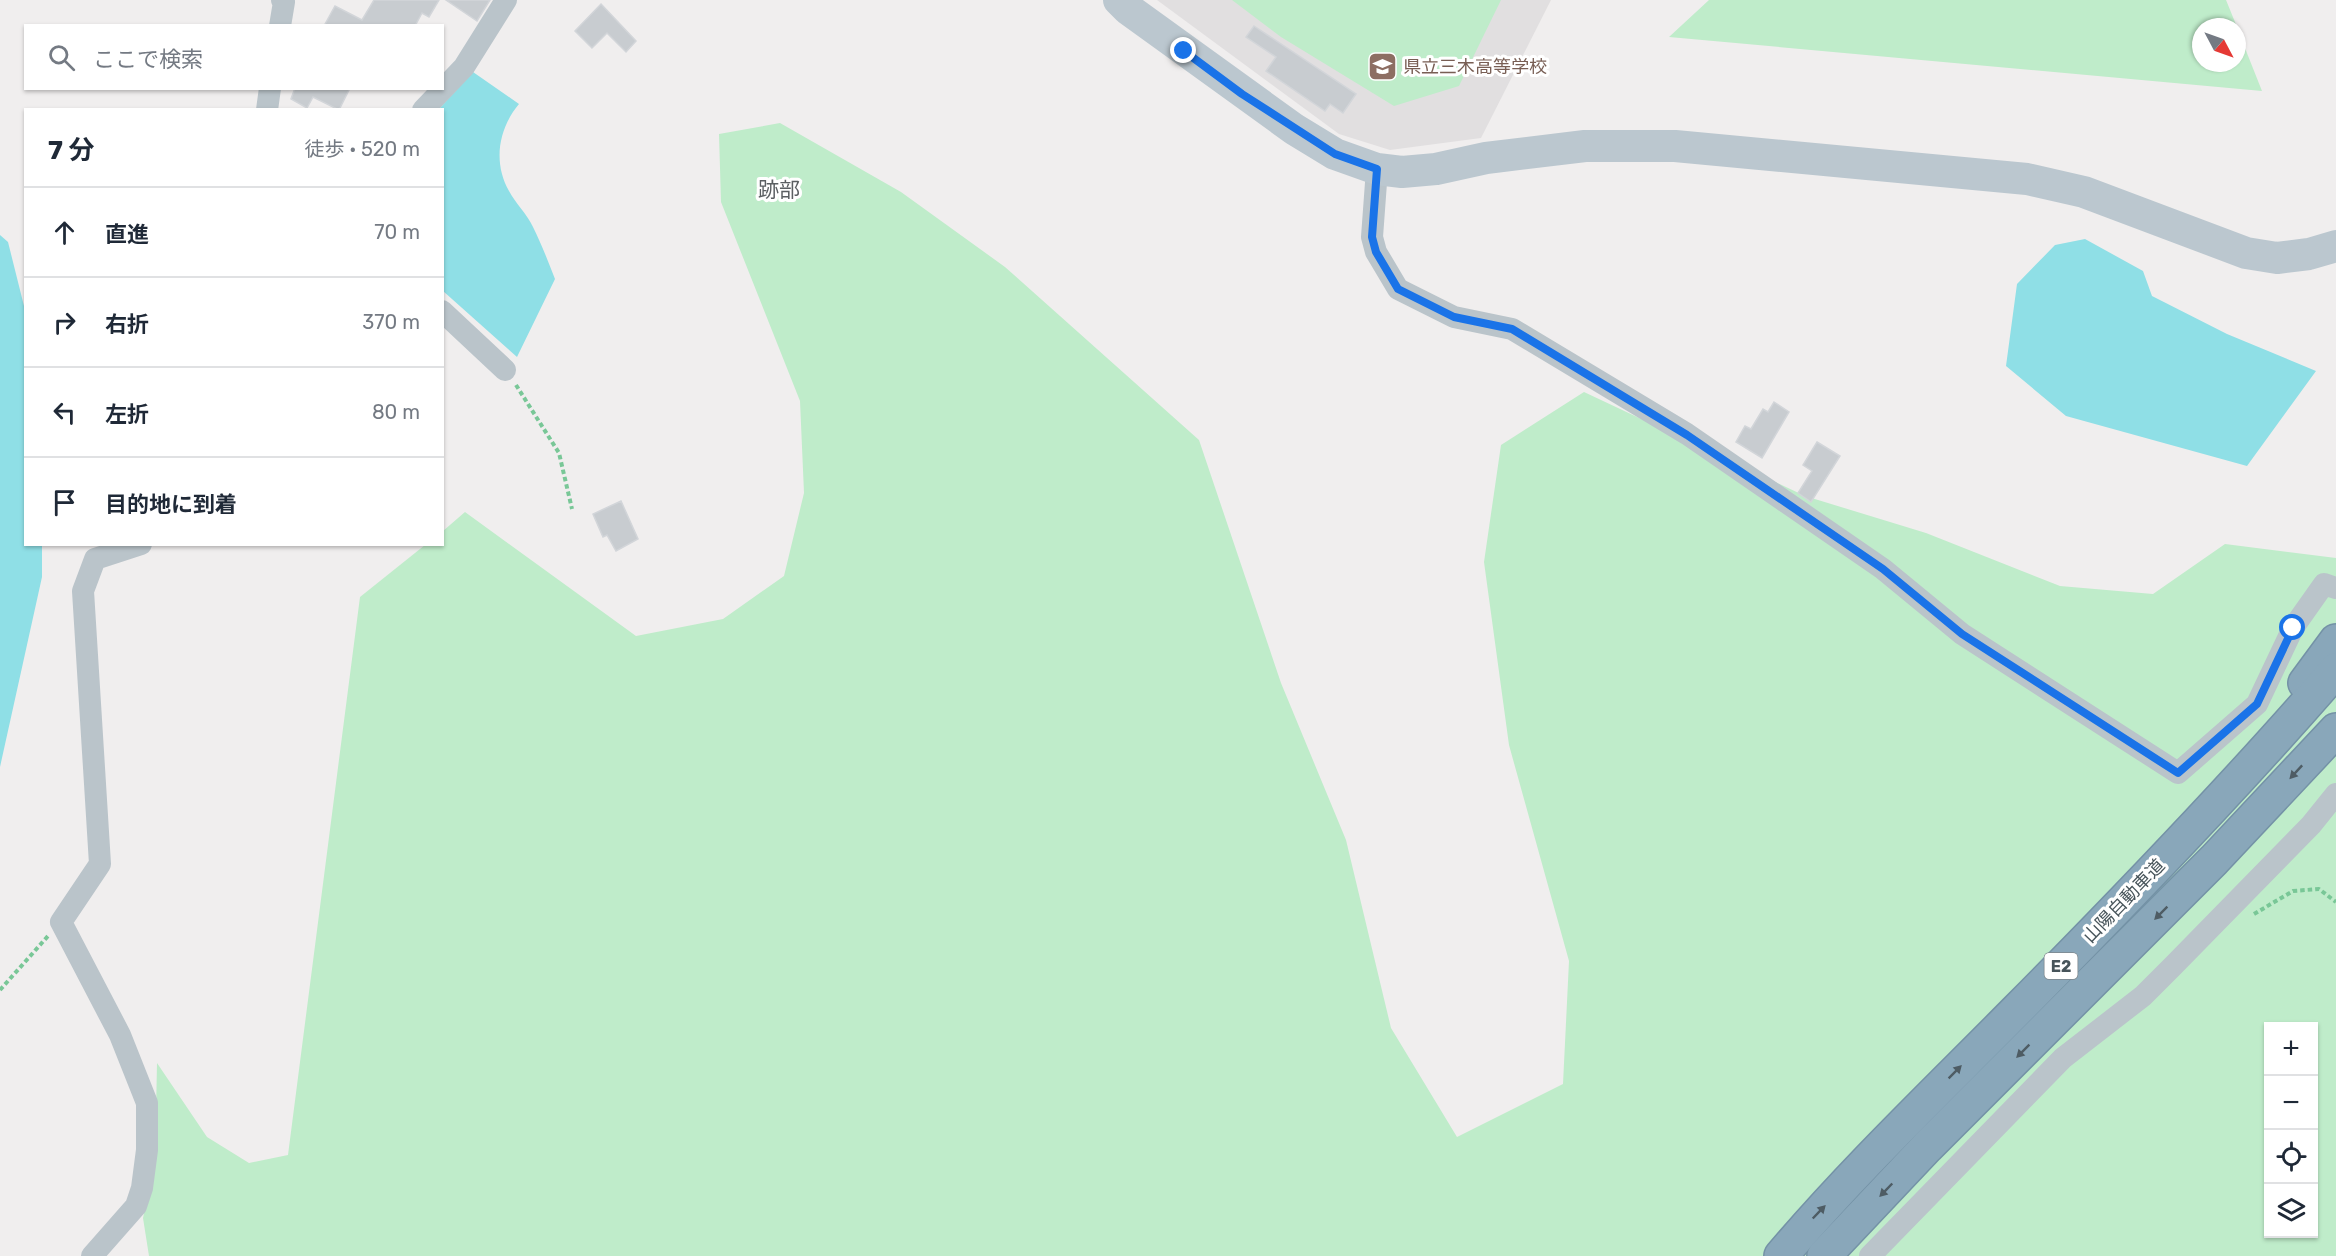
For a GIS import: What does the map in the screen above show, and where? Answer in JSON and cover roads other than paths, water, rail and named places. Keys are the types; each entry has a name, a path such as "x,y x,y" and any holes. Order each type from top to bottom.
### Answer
{"highway":[{"path":"2151,874 2257,747 2336,641"},
{"name":"山陽自動車道","path":"1780,1256 1904,1124 2151,874 2249,771 2336,670"},
{"name":"山陽自動車道","path":"1824,1256 1927,1147 2214,860 2336,730"}],"street":[{"path":"280,24 284,2 282,0"},
{"path":"444,88 464,67 506,0"},
{"path":"1119,0 1128,9 1294,129 1335,154 1377,169 1402,172 1436,169 1486,158 1585,146 1675,146 2027,179 2084,192 2246,253 2267,256 2309,254 2336,246"},
{"path":"267,108 270,90"},
{"path":"425,108 442,90"},
{"path":"1377,169 1372,237 1376,252 1398,289 1454,317 1512,329 1687,435 1883,569 1962,634 2178,773 2257,704 2293,628 2324,584 2336,588"},
{"path":"444,313 505,370"},
{"path":"92,1256 136,1206 142,1188 147,1150 147,1103 120,1035 61,922 100,864 83,591 95,559 135,546"},
{"path":"1870,1256 2063,1058 2143,996 2311,825 2336,794"}],"water":[{"path":"473,72 519,104 502,135 501,169 509,191 533,227 555,279 517,357 444,292 444,108 440,108"},
{"path":"0,235 8,242 24,306 24,546 42,546 42,577 0,767"},
{"path":"2085,239 2143,271 2152,296 2227,334 2316,371 2247,466 2066,416 2006,366 2017,284 2055,245"}],"place":[{"name":"県立三木高等学校","path":"1382,67"}],"district":[{"name":"跡部","path":"779,190"}]}
